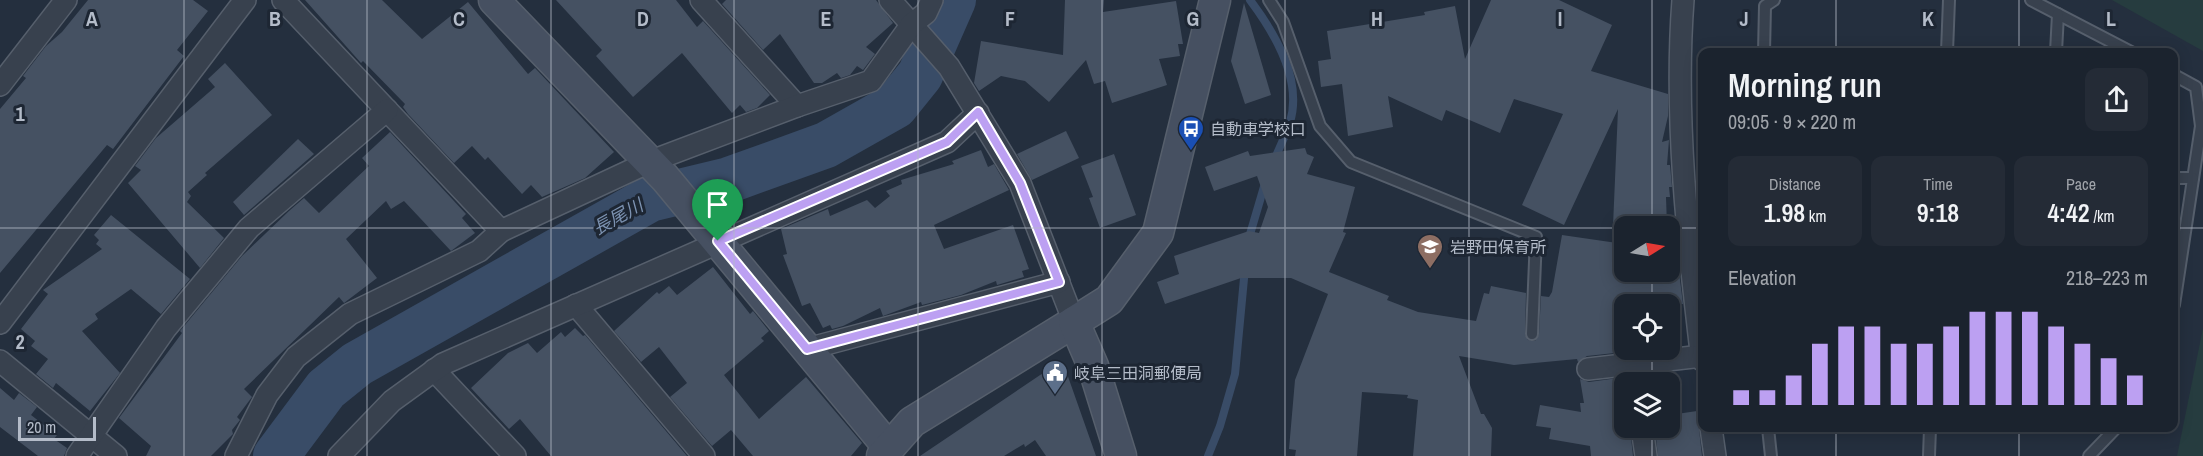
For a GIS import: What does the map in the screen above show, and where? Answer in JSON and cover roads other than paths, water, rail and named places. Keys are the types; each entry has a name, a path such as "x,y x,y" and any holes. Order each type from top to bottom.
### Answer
{"street":[{"path":"0,85 66,0"},
{"path":"0,323 245,0"},
{"path":"283,0 501,231"},
{"path":"494,0 657,170 692,210 890,453 912,422 1108,300 1158,233 1215,0"},
{"path":"701,0 797,106"},
{"path":"890,0 949,67 1020,183 1093,366 1121,456"},
{"path":"236,456 267,395 296,357 350,314 479,251 501,231 657,170 797,106 871,81 918,30 932,0"},
{"path":"1683,0 1680,80 1689,237 1698,321"},
{"path":"77,456 166,328 249,228 387,110"},
{"path":"339,456 392,400 434,370 718,241 947,142 978,112"},
{"path":"807,349 1059,282"},
{"path":"576,305 704,456"},
{"path":"1639,372 1698,359"},
{"path":"0,361 116,456"},
{"path":"1588,369 1623,372"},
{"path":"434,370 515,456"},
{"path":"1712,432 1715,456"},
{"path":"1643,438 1646,456"}],"lane":[{"path":"1269,0 1283,22 1320,126 1351,162 1536,237 1532,334"},
{"path":"1764,48 1766,6 1774,0"},
{"path":"1947,48 1949,0"},
{"path":"2031,0 2123,48"},
{"path":"2056,48 2058,14"},
{"path":"2178,77 2196,87 2201,126 2178,274"},
{"path":"2178,178 2193,178"},
{"path":"1768,432 1771,456"},
{"path":"1929,456 1930,432"},
{"path":"2089,456 2112,432"}],"waterway":[{"name":"長尾川","path":"276,456 326,389 357,364 650,199 729,180 826,145 895,106 920,75 953,0"},
{"path":"1250,0 1277,41 1293,89 1290,122 1274,161"},
{"path":"1248,241 1266,180"},
{"path":"1208,456 1220,426 1235,374 1245,268"}],"place":[{"name":"自動車学校口","path":"1191,152"},
{"name":"岩野田保育所","path":"1430,270"},
{"name":"岐阜三田洞郵便局","path":"1055,396"}]}
